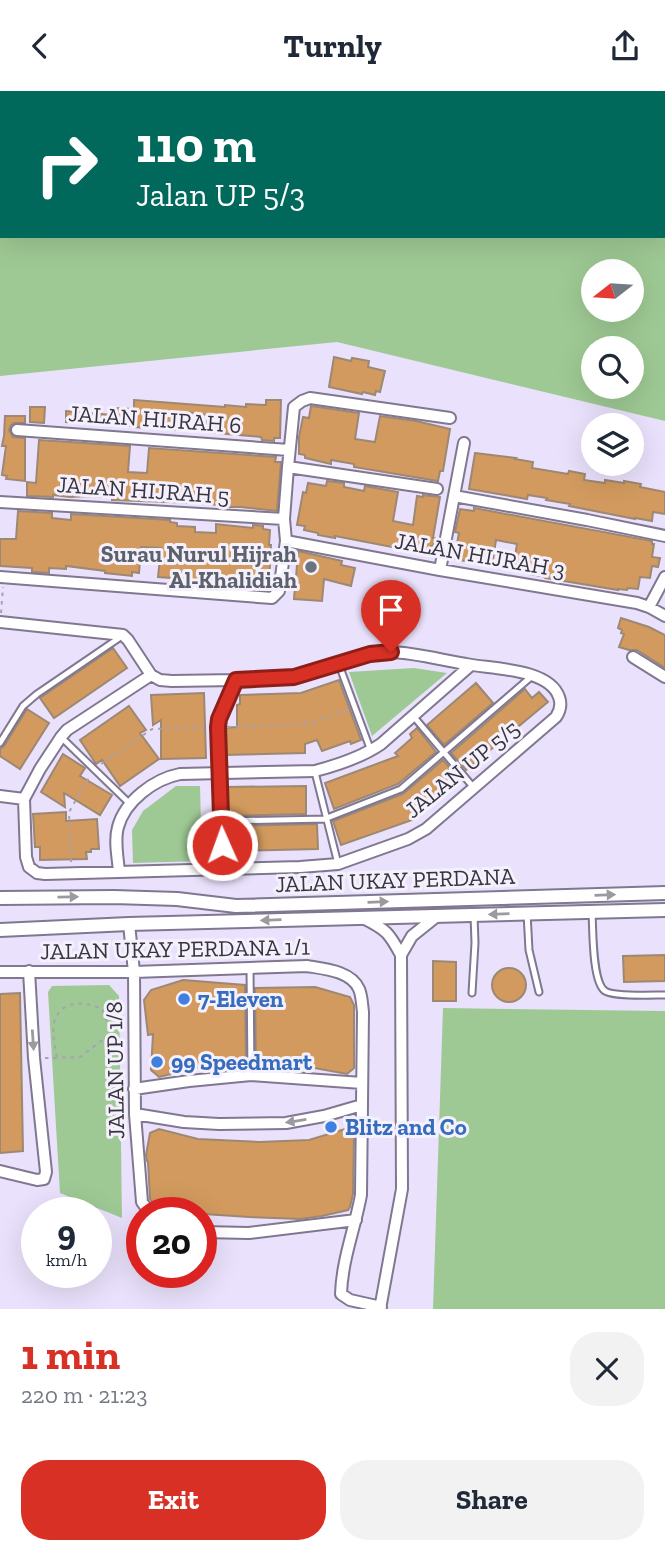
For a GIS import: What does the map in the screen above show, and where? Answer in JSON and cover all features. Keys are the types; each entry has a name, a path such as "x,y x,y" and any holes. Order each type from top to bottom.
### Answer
{"street":[{"path":"2,577 272,598 279,591 286,541 284,519 295,407 310,398 450,418"},
{"name":"JALAN HIJRAH 6","path":"17,430 289,450"},
{"path":"440,570 464,443"},
{"path":"288,467 437,489"},
{"path":"454,496 665,536"},
{"name":"JALAN HIJRAH 5","path":"0,502 284,519"},
{"name":"JALAN HIJRAH 3","path":"286,541 638,603 665,616"},
{"path":"649,607 665,577"},
{"path":"0,621 123,635 151,675 160,680 294,677 338,662 391,652 532,676"},
{"path":"633,657 665,677"},
{"path":"119,872 116,839 118,826 130,804 155,784 180,775 315,771 330,768 381,744 471,665"},
{"path":"0,796 24,799 61,737 74,725 151,675"},
{"name":"JALAN UP 5/5","path":"24,799 26,857 29,867 37,873 338,864 417,835 556,717 560,709 556,690 532,676"},
{"name":"JALAN UKAY PERDANA","path":"0,898 152,898 236,906 665,893"},
{"name":"JALAN UKAY PERDANA","path":"0,930 128,924 665,910"},
{"path":"401,955 412,936 437,916"},
{"path":"134,1089 251,1075 362,1083 361,1195 341,1277 341,1294 349,1300 380,1308 402,1189 401,955 391,936 363,918"},
{"name":"JALAN UP 1/8","path":"128,924 134,972 134,1089 142,1197"},
{"name":"JALAN UKAY PERDANA 1/1","path":"0,972 134,972 307,966 331,970 349,977 359,989 363,1012 362,1083"},
{"path":"0,1171 37,1180 44,1179 46,1172 34,1058 29,971"},
{"path":"135,1114 184,1122 286,1123 362,1105"},
{"path":"217,1232 249,1233 356,1220"}],"lane":[{"path":"0,743 23,706 123,635"},
{"path":"338,662 371,751"},
{"path":"221,821 327,818 401,789 532,676"},
{"path":"223,869 218,727 236,680"},
{"path":"414,717 474,788"},
{"path":"61,737 130,804"},
{"path":"315,771 338,864"},
{"path":"592,912 596,971 604,991 613,995 665,995"},
{"path":"527,913 529,950 539,992"},
{"path":"472,993 474,915"},
{"path":"250,968 251,1075"}],"path":[{"path":"0,621 2,577"},
{"path":"72,874 69,812 94,769 152,729 308,724 355,708"},
{"path":"34,1058 57,1058 80,1057 108,1036 108,1025 102,1009 89,1003 75,1003 62,1009 54,1021 57,1058"}],"green space":[{"path":"0,238 665,238 665,421 644,416 644,413 632,413 337,342 0,376"},
{"path":"414,668 447,673 372,736 349,672"},
{"path":"176,786 200,786 202,861 133,863 132,830 143,811"},
{"path":"109,985 119,996 122,1218 112,1214 112,1197 70,1197 60,1193 48,992 52,986"},
{"path":"443,1008 665,1011 665,1309 433,1309"}],"building":[{"path":"334,357 369,361 368,367 385,371 380,392 376,391 375,395 362,394 329,387"},
{"path":"134,400 246,407 246,404 266,405 266,400 281,400 280,438 274,438 274,441 262,440 261,437 206,432 208,415 186,412 185,430 133,427 118,423 66,422 66,411 113,415 114,408 134,409"},
{"path":"311,406 359,413 355,439 375,442 380,416 450,429 443,471 440,471 438,481 354,467 354,464 331,460 331,464 305,458 305,455 299,454 299,437 303,417 309,418"},
{"path":"30,407 45,407 44,423 30,422"},
{"path":"5,416 25,416 25,423 14,423 9,430 13,437 25,438 25,481 6,479 7,476 2,475 6,446 2,446"},
{"path":"39,440 130,446 128,472 147,473 149,448 276,457 275,462 281,462 277,511 199,503 112,500 112,497 27,496 27,482 36,483"},
{"path":"475,453 516,458 533,462 532,468 568,474 569,471 581,473 581,476 585,476 584,480 605,483 605,480 624,481 665,492 665,514 653,512 652,521 635,519 569,506 570,504 546,500 547,498 528,495 527,499 469,489"},
{"path":"327,481 344,483 344,487 364,491 365,486 398,492 393,521 413,525 417,496 440,497 435,538 429,555 318,535 304,530 305,526 297,525 303,492 306,493 308,483 326,486"},
{"path":"474,508 652,541 652,557 660,558 658,567 652,566 650,578 640,577 638,589 618,590 546,578 513,568 517,544 496,540 492,566 454,559 459,533 455,532 460,509 474,511"},
{"path":"18,511 52,513 52,518 71,520 71,514 170,520 177,523 177,526 195,527 195,532 216,533 216,524 253,528 253,525 263,526 263,529 270,530 269,583 211,578 211,585 158,577 161,548 141,547 139,573 132,572 132,576 66,566 66,569 49,568 49,573 32,572 32,568 0,566 0,539 16,539"},
{"name":"Surau Nurul Hijrah Al-Khalidiah","path":"298,551 342,561 341,565 355,568 351,586 324,579 322,601 294,599 295,587 291,587 292,577 296,578"},
{"path":"621,618 665,635 665,668 637,650 619,647 624,634 618,628"},
{"path":"113,648 127,668 54,718 40,698"},
{"path":"339,680 361,740 322,751 317,740 305,744 305,753 224,755 223,728 237,727 240,695 301,693"},
{"path":"476,683 493,703 444,745 427,725"},
{"path":"525,689 532,698 539,692 548,702 466,770 451,753"},
{"path":"204,693 206,758 161,759 161,720 153,725 151,695"},
{"path":"129,706 146,730 140,733 159,759 120,786 102,760 96,764 80,740"},
{"path":"27,709 49,723 20,769 0,756 0,749"},
{"path":"417,728 436,752 398,784 334,809 325,783 398,756 395,753 412,738 410,734"},
{"path":"63,754 85,768 80,776 112,795 100,815 64,793 65,807 41,792"},
{"path":"443,760 459,778 420,812 413,814 415,819 341,845 333,821 403,794"},
{"path":"306,786 306,814 226,816 225,787"},
{"path":"66,812 66,821 97,819 99,849 86,852 87,859 40,860 40,847 35,847 33,814"},
{"path":"317,824 318,849 228,851 227,826"},
{"path":"665,955 665,981 624,982 623,956"},
{"path":"433,961 456,962 456,1001 433,1001"},
{"path":"509,968 521,973 526,985 521,997 509,1002 497,997 492,985 497,973"},
{"path":"183,980 245,985 246,1066 197,1068 159,1077 151,1070 153,1034 148,1035 144,1000 151,990"},
{"path":"315,987 350,997 354,1005 354,1068 347,1074 298,1065 256,1066 255,988"},
{"path":"20,993 23,1151 0,1153 0,994"},
{"path":"348,1128 354,1133 353,1194 348,1210 300,1219 249,1217 217,1215 217,1197 150,1197 146,1155 150,1133 159,1129 198,1139 259,1142 309,1140"}],"place":[{"name":"Surau Nurul Hijrah Al-Khalidiah","path":"311,567"},
{"name":"7-Eleven","path":"184,999"},
{"name":"99 Speedmart","path":"157,1062"},
{"name":"Blitz and Co","path":"331,1127"}],"route":[{"path":"222,845 218,727 236,680 294,677 338,662 391,652"}]}
